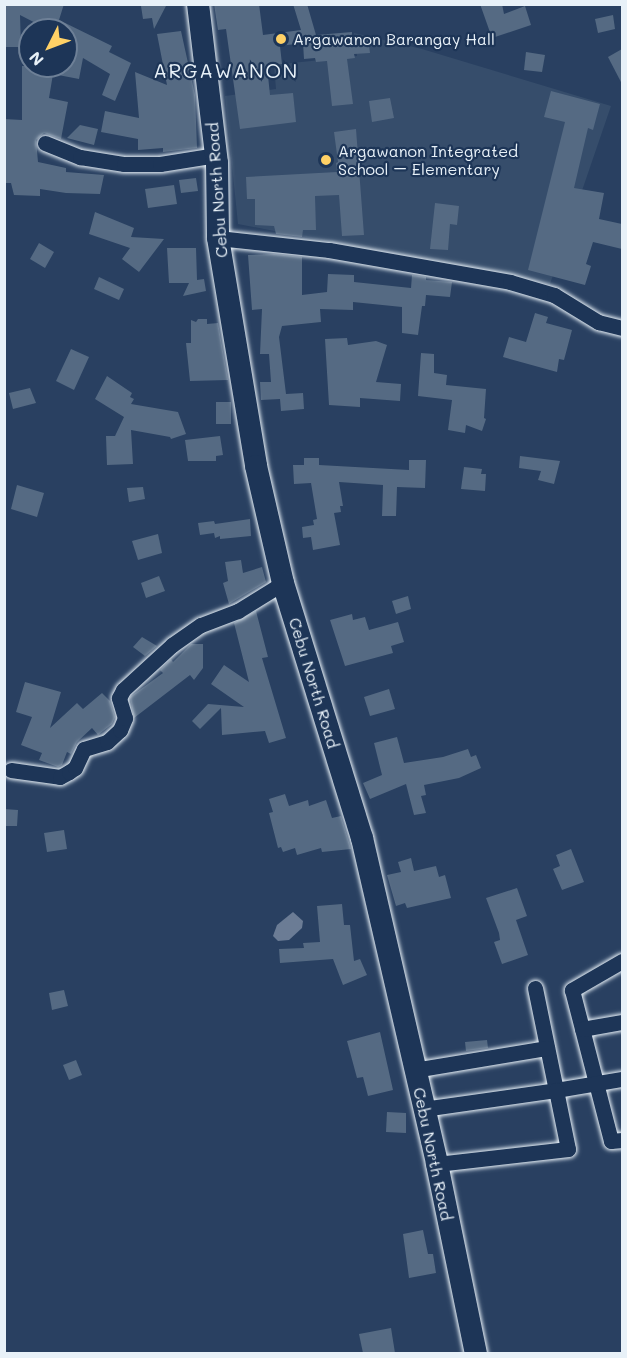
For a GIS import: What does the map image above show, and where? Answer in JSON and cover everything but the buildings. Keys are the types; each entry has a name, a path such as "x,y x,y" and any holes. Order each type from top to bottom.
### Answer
{"highway":[{"name":"Cebu North Road","path":"198,4 216,155 218,238 256,466 283,583 362,838 476,1353"}],"street":[{"path":"45,143 80,157 124,164 160,164 216,155"},
{"path":"218,238 329,250 510,282 554,296 598,322 622,328"},
{"path":"11,770 60,777 75,768 84,750 107,742 120,730 125,718 119,698 123,690 172,645 201,625 238,610 283,583"},
{"path":"622,962 572,990 611,1142 622,1140"},
{"path":"436,1164 568,1149 535,988"},
{"path":"582,1029 622,1022"},
{"path":"414,1071 547,1048"},
{"path":"423,1109 622,1079"}],"shaded area":[{"path":"354,33 422,49 611,106 550,284 238,224 225,96 276,89 274,65 357,56"},
{"path":"293,912 303,921 302,928 289,940 278,941 273,936 277,925"}],"place":[{"name":"Argawanon Barangay Hall","path":"281,39"},
{"name":"Argawanon Integrated School – Elementary","path":"326,160"}],"district":[{"name":"ARGAWANON","path":"226,70"}]}
